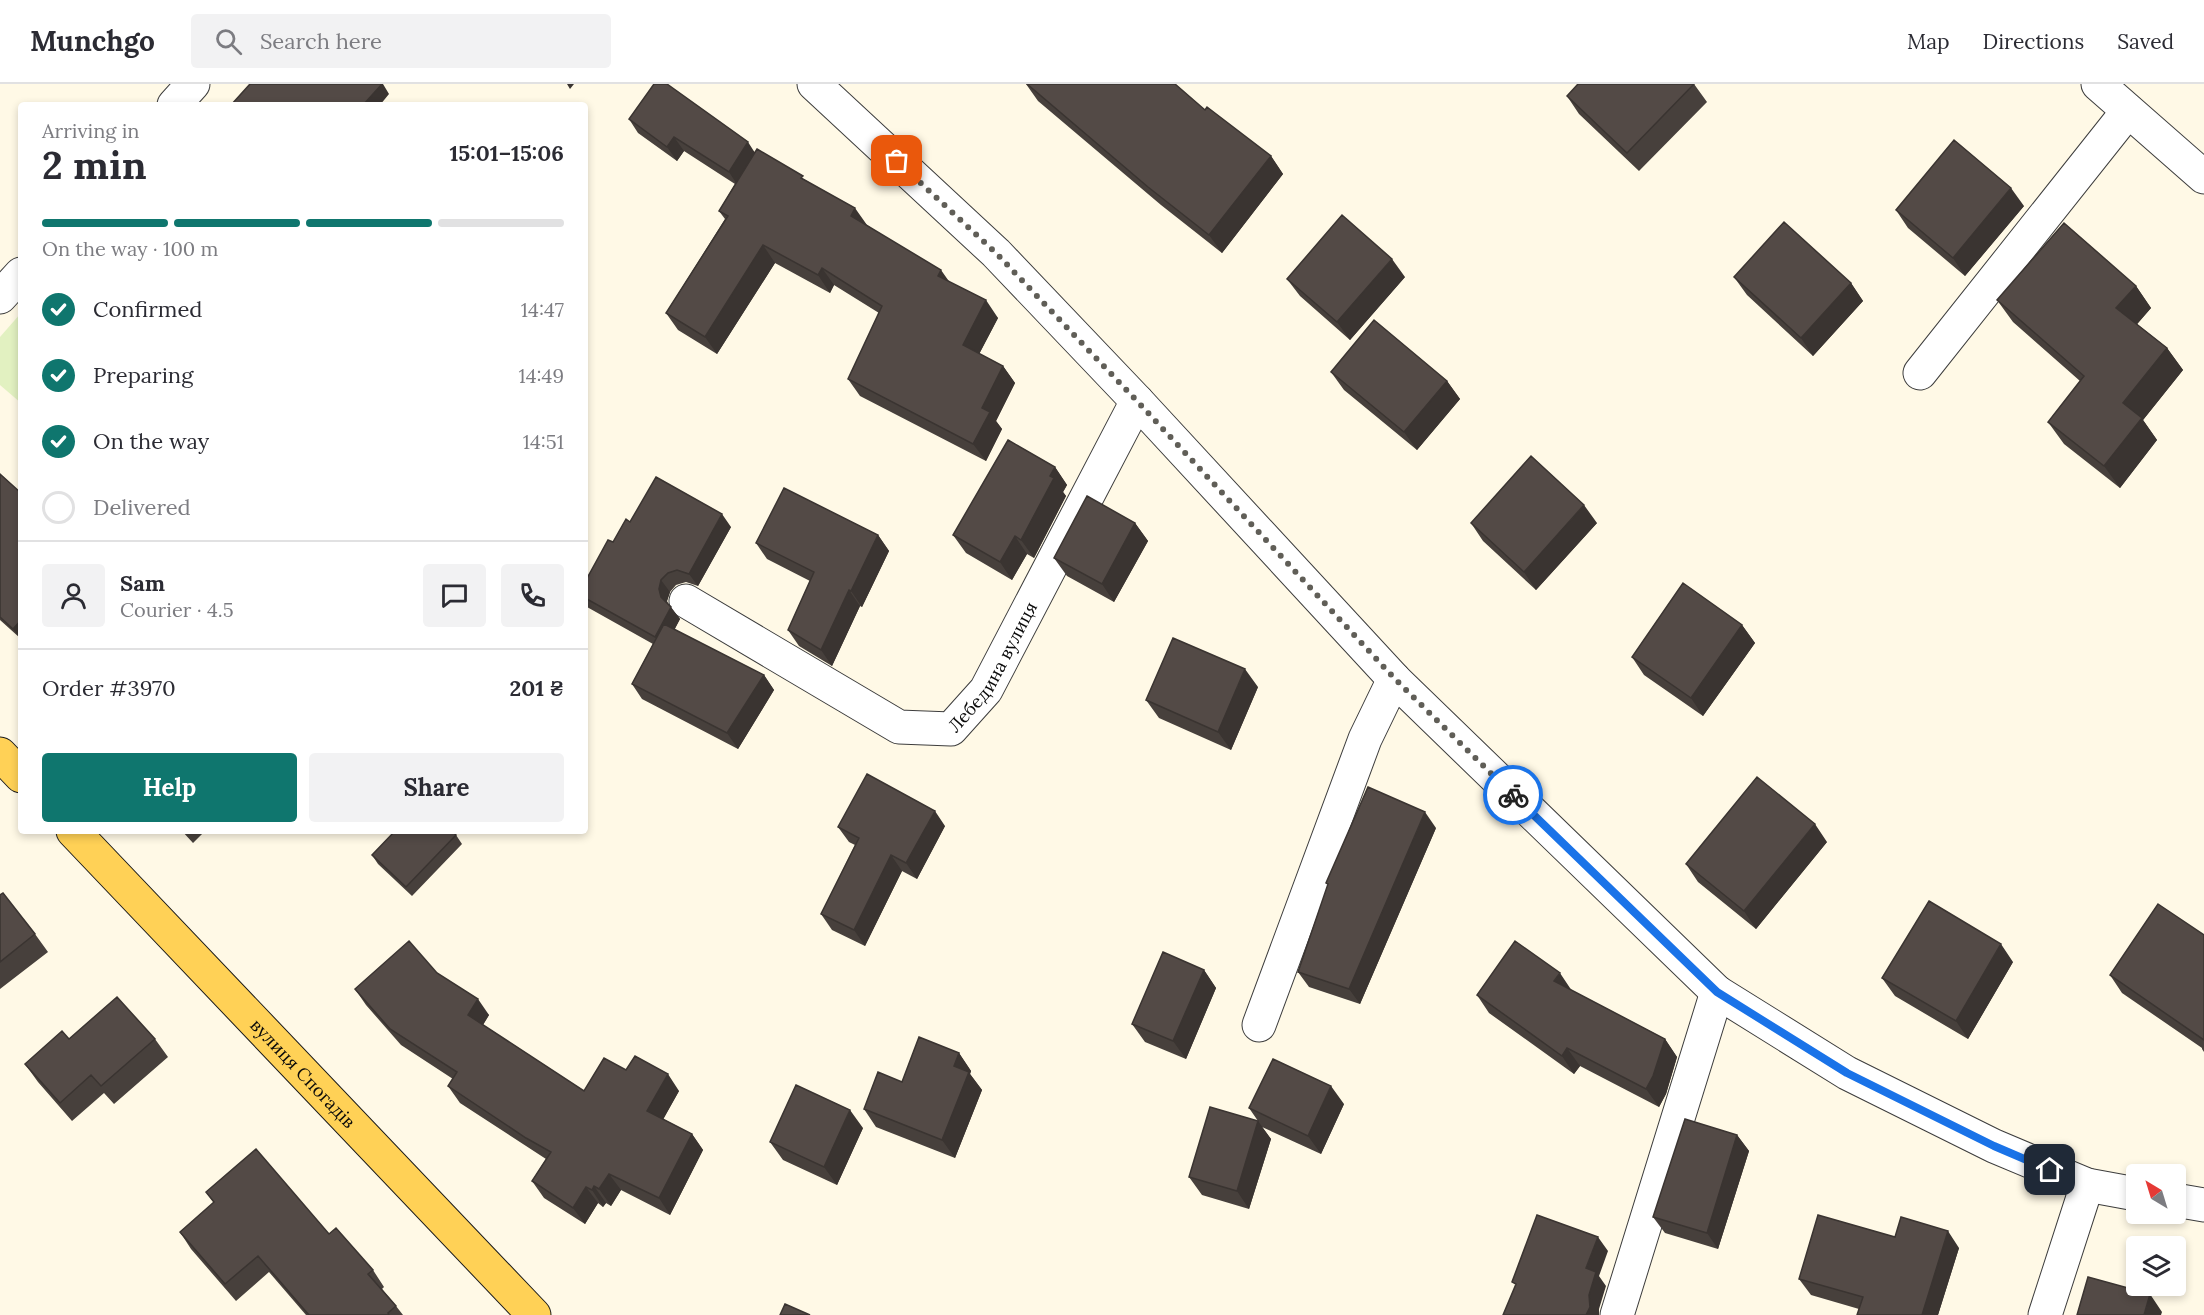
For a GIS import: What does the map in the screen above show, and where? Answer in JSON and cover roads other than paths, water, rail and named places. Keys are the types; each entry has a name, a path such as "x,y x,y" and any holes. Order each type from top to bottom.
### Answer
{"main road":[{"path":"0,754 18,773"},
{"name":"вулиця Спогадів","path":"76,834 534,1315"}],"street":[{"path":"177,102 193,84"},
{"path":"814,84 996,253 1395,679 1717,992 1847,1073 1994,1146 2087,1185 2126,1192"},
{"path":"2098,84 2204,177"},
{"path":"1920,374 2128,111"},
{"path":"0,297 18,277"},
{"name":"Лебедина вулиця","path":"686,601 899,727 951,729 986,690 1137,401"},
{"path":"1259,1025 1365,739 1395,679"},
{"path":"1617,1315 1717,992"},
{"path":"2044,1315 2087,1185"},
{"path":"2186,1202 2204,1205"}]}
